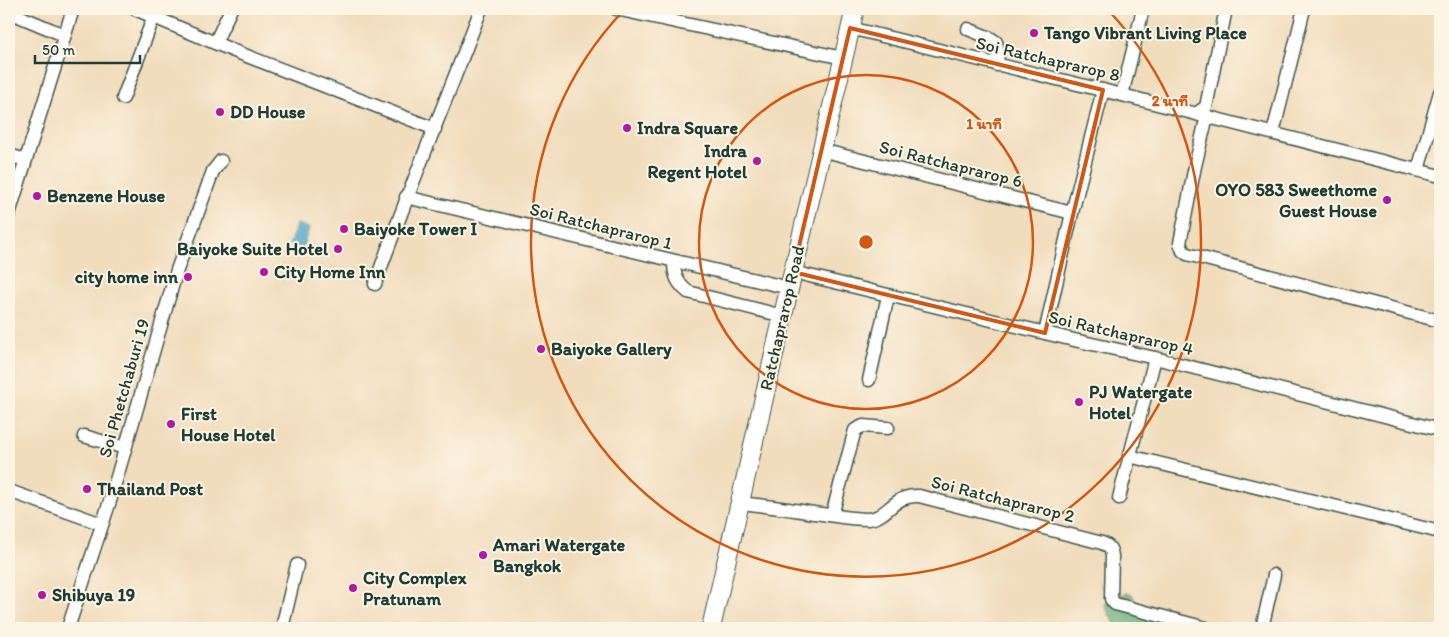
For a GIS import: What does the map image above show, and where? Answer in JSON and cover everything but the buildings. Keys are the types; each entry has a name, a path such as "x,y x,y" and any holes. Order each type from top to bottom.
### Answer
{"main road":[{"name":"Ratchaprarop Road","path":"712,628 855,9"}],"street":[{"path":"9,214 73,9"},
{"path":"135,9 215,43 434,130"},
{"path":"215,43 231,9"},
{"path":"375,284 406,197 481,9"},
{"path":"616,9 843,58"},
{"path":"1122,94 1142,9"},
{"path":"1226,9 1206,107 1200,111 1203,115 1180,243 1183,251 1187,254 1440,321"},
{"path":"1273,133 1304,9"},
{"path":"9,12 64,35"},
{"path":"123,98 154,16"},
{"name":"Soi Ratchaprarop 8","path":"850,28 1122,94 1440,176"},
{"path":"968,29 996,42 998,51 997,65"},
{"path":"1045,333 1072,213 1104,90"},
{"path":"1418,170 1440,92"},
{"name":"Soi Ratchaprarop 6","path":"821,150 1072,213"},
{"path":"9,155 25,160"},
{"name":"Soi Phetchaburi 19","path":"68,628 125,448 176,270 213,171 221,161"},
{"name":"Soi Ratchaprarop 1","path":"406,197 674,262 791,280"},
{"path":"674,262 676,279 688,292 783,316"},
{"name":"Soi Ratchaprarop 4","path":"791,280 888,296 1154,358 1440,430"},
{"path":"869,380 888,296"},
{"path":"1119,498 1154,358"},
{"path":"832,515 855,430 863,426 888,428"},
{"path":"84,436 125,448"},
{"path":"1129,456 1440,532"},
{"path":"9,491 102,524"},
{"name":"Soi Ratchaprarop 2","path":"741,503 869,519 876,517 899,499 910,495 1102,543 1108,545 1111,549 1111,599 1115,604 1206,628"},
{"path":"282,628 298,565"},
{"path":"1262,628 1274,575"}],"highlighted area":[{"path":"850,28 1103,90 1045,333 793,272"}],"green space":[{"path":"1126,593 1132,594 1137,604 1200,628 1115,628 1114,621 1107,611 1105,604 1109,600"}],"water":[{"path":"297,224 309,228 302,250 289,245"}],"place":[{"name":"Tango Vibrant Living Place","path":"1034,33"},
{"name":"DD House","path":"220,112"},
{"name":"Indra Square","path":"627,128"},
{"name":"Indra Regent Hotel","path":"757,161"},
{"name":"Benzene House","path":"37,196"},
{"name":"OYO 583 Sweethome Guest House","path":"1387,200"},
{"name":"Baiyoke Tower I","path":"344,229"},
{"name":"Baiyoke Suite Hotel","path":"338,249"},
{"name":"City Home Inn","path":"264,272"},
{"name":"city home inn","path":"188,277"},
{"name":"Baiyoke Gallery","path":"541,349"},
{"name":"PJ Watergate Hotel","path":"1079,402"},
{"name":"First House Hotel","path":"171,424"},
{"name":"Thailand Post","path":"87,489"},
{"name":"Amari Watergate Bangkok","path":"483,555"},
{"name":"City Complex Pratunam","path":"353,588"},
{"name":"Shibuya 19","path":"42,595"}]}
